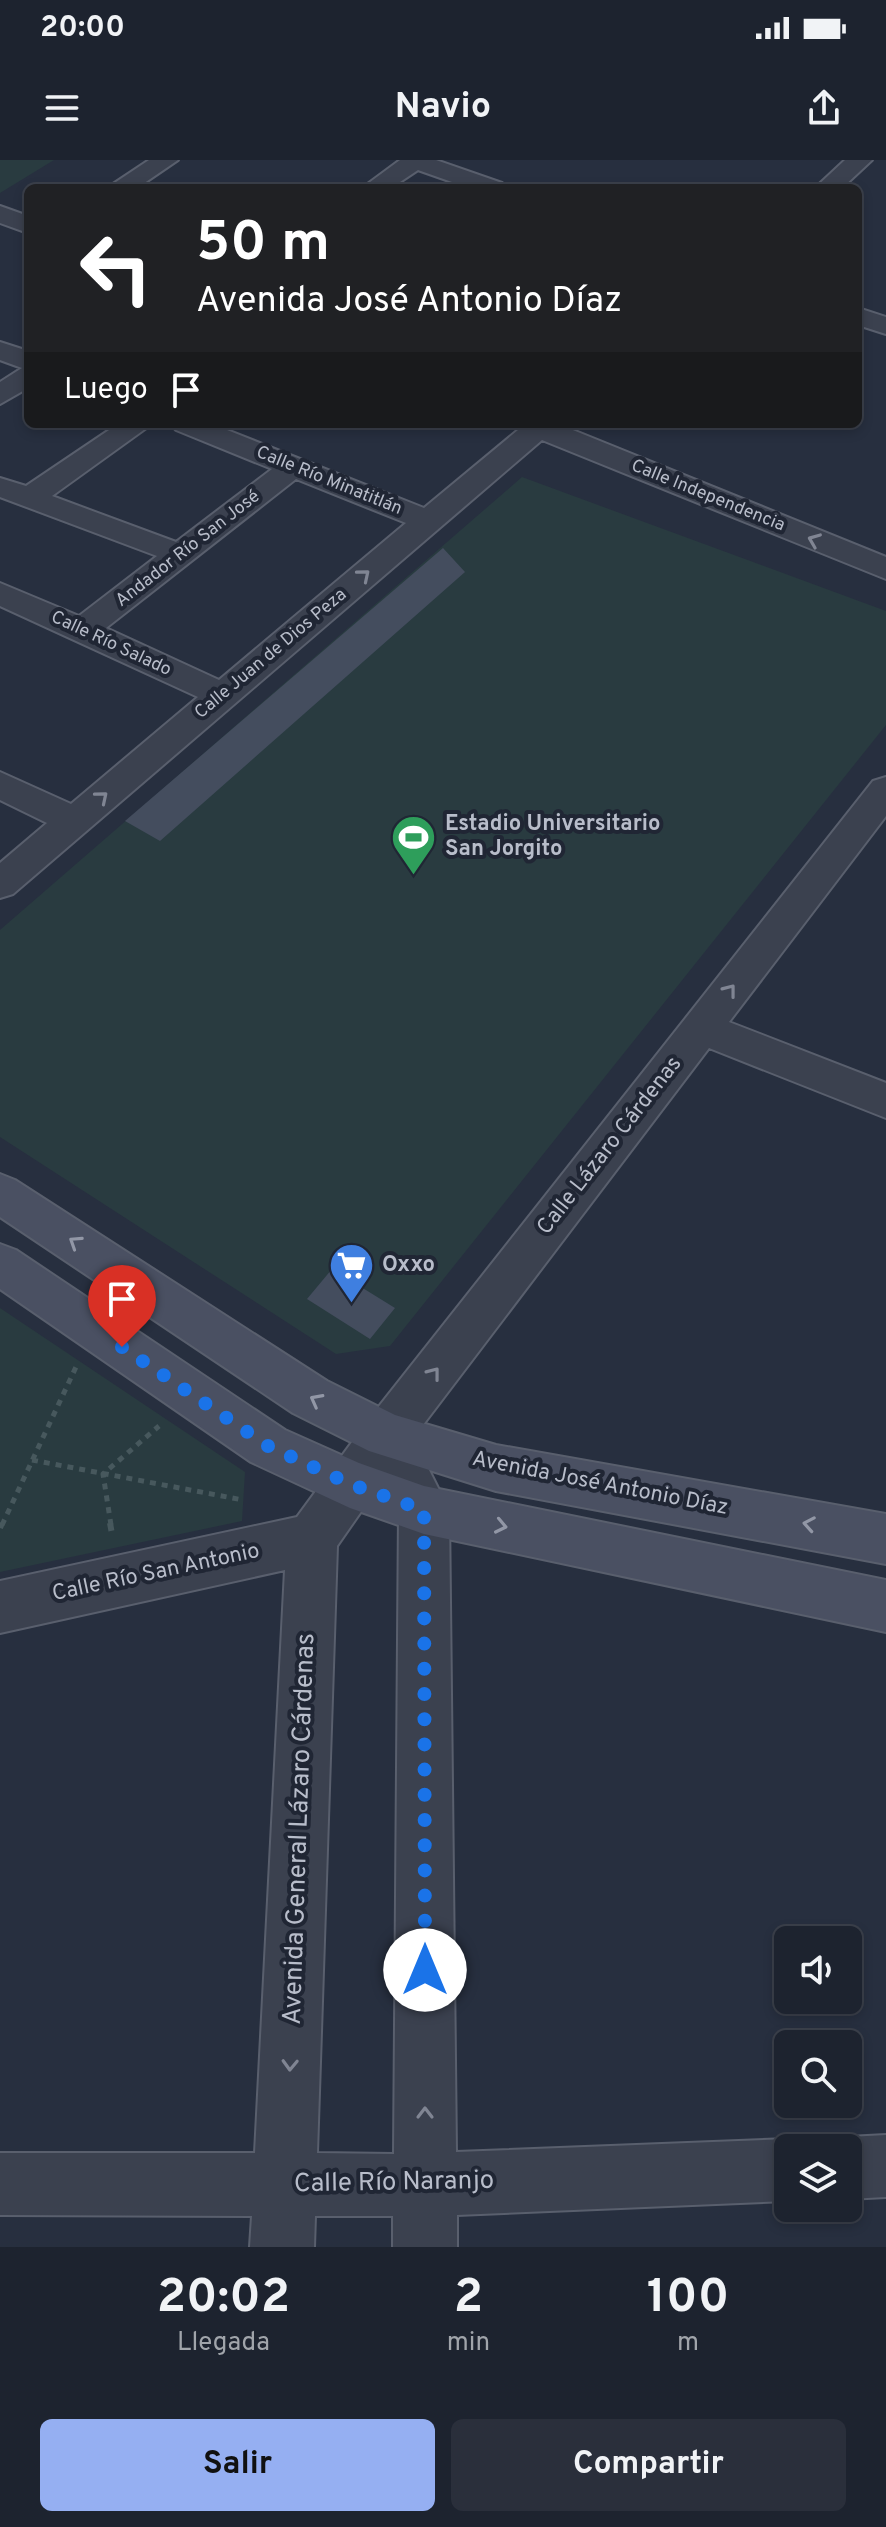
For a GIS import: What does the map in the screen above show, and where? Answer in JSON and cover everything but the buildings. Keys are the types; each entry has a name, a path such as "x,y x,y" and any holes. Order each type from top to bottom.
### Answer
{"street":[{"path":"126,184 166,160"},
{"path":"380,184 416,160 482,184"},
{"path":"832,184 860,160"},
{"path":"0,214 24,223"},
{"path":"862,317 886,326"},
{"path":"0,350 24,359"},
{"path":"0,395 24,378"},
{"path":"29,498 131,428"},
{"name":"Calle Río Minatitlán","path":"196,428 428,521"},
{"name":"Calle Juan de Dios Peza","path":"0,884 534,428"},
{"name":"Calle Independencia","path":"544,428 886,569"},
{"name":"Andador Río San José","path":"82,630 293,467"},
{"path":"0,487 180,554"},
{"name":"Calle Río Salado","path":"0,593 223,695"},
{"path":"0,785 74,821"},
{"name":"Calle Lázaro Cárdenas","path":"386,1435 701,1028 881,806"},
{"path":"701,1028 886,1101"},
{"name":"Avenida José Antonio Díaz","path":"0,1193 310,1397 386,1435 496,1468 886,1539"},
{"path":"0,1264 268,1446 350,1484 424,1510 886,1606"},
{"path":"312,1539 386,1435 424,1510 425,2247"},
{"name":"Calle Río San Antonio","path":"0,1607 312,1539"},
{"name":"Avenida General Lázaro Cárdenas","path":"282,2247 312,1539"},
{"path":"862,2167 886,2166"},
{"name":"Calle Río Naranjo","path":"0,2184 425,2185 774,2171"}],"path":[{"path":"0,1528 78,1362"},
{"path":"103,1474 166,1420"},
{"path":"32,1460 243,1500"},
{"path":"103,1474 114,1548"}],"shaded area":[{"path":"0,160 54,160 0,193"},
{"name":"Estadio Universitario San Jorgito","path":"522,477 886,611 886,725 390,1346 336,1354 0,1137 0,930"},
{"path":"0,1308 245,1472 242,1521 0,1572"}],"place":[{"name":"Estadio Universitario San Jorgito","path":"414,876"},
{"name":"Oxxo","path":"351,1304"}],"route":[{"path":"122,1347 268,1446 350,1484 424,1510 425,1970"}]}
